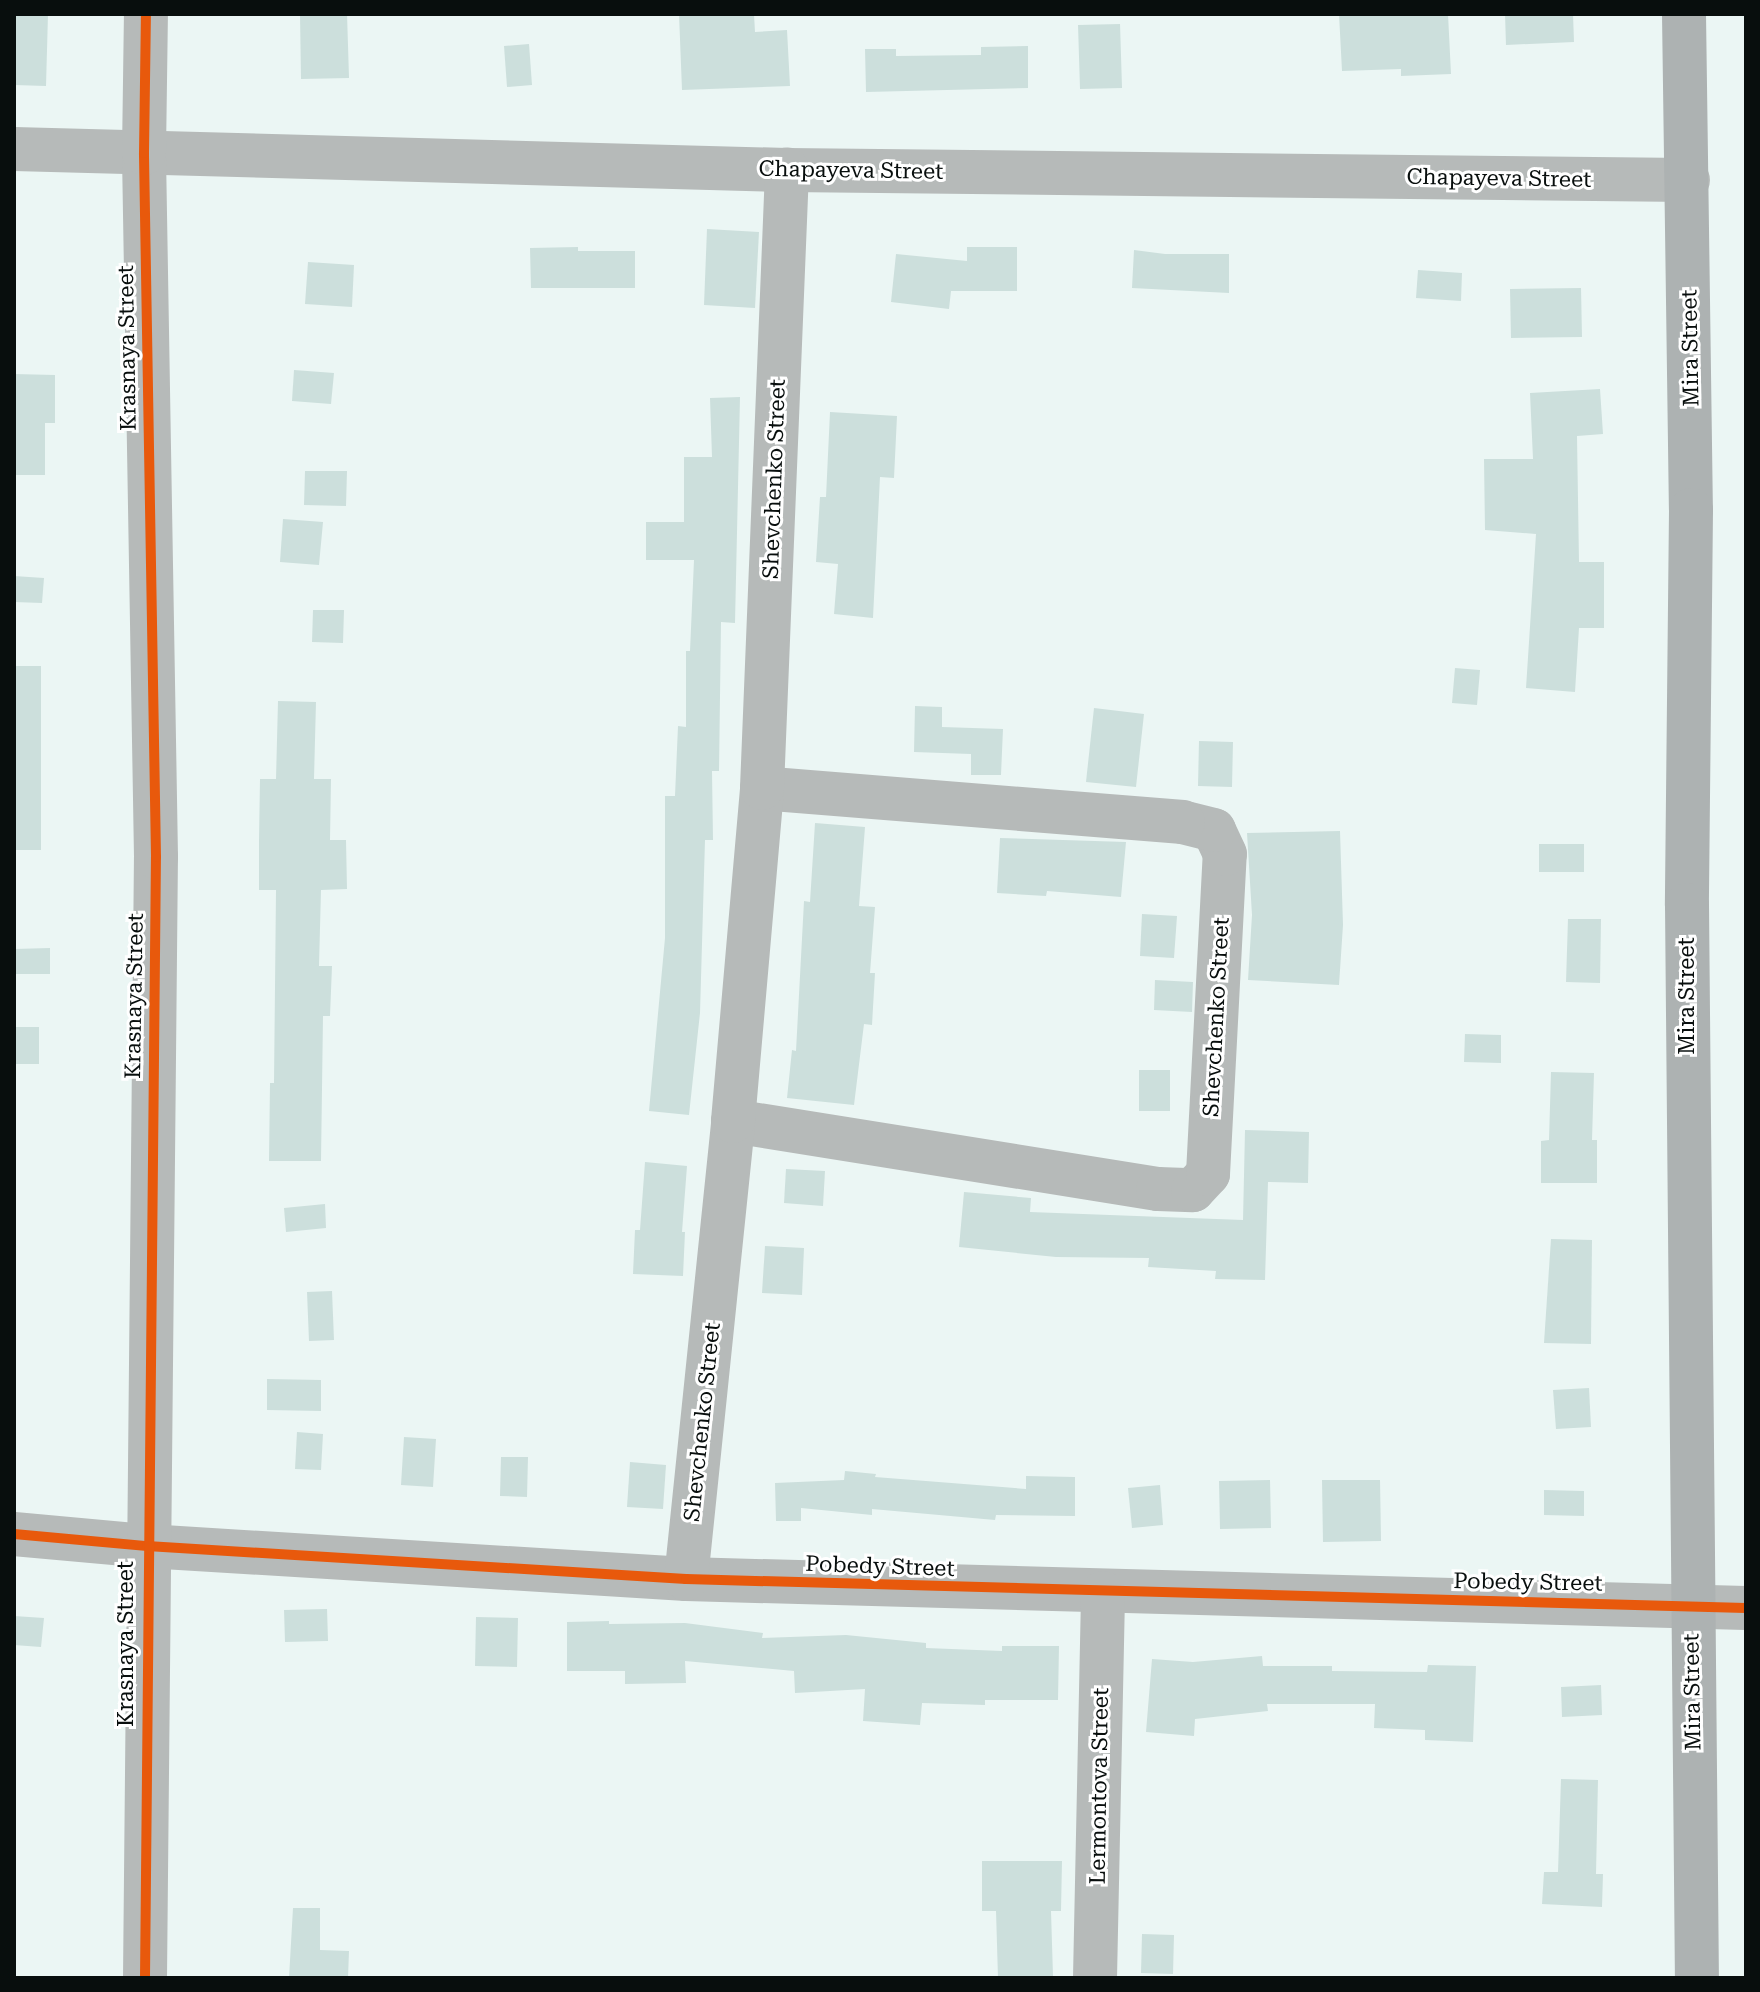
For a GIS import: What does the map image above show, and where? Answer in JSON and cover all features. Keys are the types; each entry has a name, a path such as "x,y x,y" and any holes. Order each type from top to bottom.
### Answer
{"main road":[{"name":"Mira Street","path":"1684,14 1688,180 1691,1605 1697,1978"}],"street":[{"name":"Krasnaya Street","path":"145,1978 156,857 144,153 146,14"},
{"name":"Chapayeva Street","path":"14,149 787,170 1688,180"},
{"name":"Shevchenko Street","path":"686,1579 733,1121 762,788 787,170"},
{"name":"Shevchenko Street","path":"733,1121 1158,1189 1193,1190 1208,1174 1225,854 1214,830 1183,822 762,788"},
{"name":"Pobedy Street","path":"14,1534 147,1546 686,1579 1103,1593 1746,1608"},
{"name":"Lermontova Street","path":"1095,1978 1103,1593"}],"building":[{"path":"14,14 48,14 46,86 14,85"},
{"path":"300,14 347,14 349,78 301,79"},
{"path":"679,14 754,14 755,32 787,30 790,86 682,90"},
{"path":"1339,14 1448,14 1451,74 1401,76 1401,69 1342,71"},
{"path":"1505,14 1573,14 1574,42 1506,45"},
{"path":"1120,24 1122,88 1080,89 1078,25"},
{"path":"529,44 532,85 507,87 504,46"},
{"path":"1028,46 1028,88 866,92 865,49 896,49 896,56 981,55 981,47"},
{"path":"707,229 759,232 755,308 704,305"},
{"path":"578,247 578,251 635,251 635,288 531,288 530,248"},
{"path":"967,247 1017,247 1017,291 951,291 949,309 891,302 896,254 967,261"},
{"path":"1134,250 1165,254 1229,254 1229,293 1132,288"},
{"path":"308,262 354,265 352,307 305,304"},
{"path":"1418,270 1462,273 1461,301 1416,298"},
{"path":"1581,288 1582,337 1511,338 1510,289"},
{"path":"294,370 334,373 331,404 292,401"},
{"path":"14,374 55,375 55,423 45,423 45,475 14,475"},
{"path":"1600,389 1603,434 1577,436 1579,562 1604,562 1604,628 1579,628 1575,692 1526,688 1536,534 1485,530 1484,459 1533,459 1530,393"},
{"path":"740,397 735,623 721,622 719,771 712,771 713,840 705,840 700,1013 689,1115 649,1111 665,938 665,796 675,796 678,726 686,727 686,651 690,651 694,560 646,560 646,522 684,522 684,457 712,457 710,398"},
{"path":"830,412 897,416 894,478 880,477 873,618 834,614 838,564 816,562 820,497 826,497"},
{"path":"305,471 347,471 346,506 304,505"},
{"path":"283,519 323,522 319,565 280,562"},
{"path":"14,576 44,578 42,603 14,602"},
{"path":"313,610 344,610 343,643 312,642"},
{"path":"14,666 41,666 41,850 14,850"},
{"path":"1455,668 1480,670 1477,705 1452,703"},
{"path":"278,701 316,702 314,779 331,779 330,840 346,840 347,889 321,890 319,966 332,966 330,1016 323,1016 321,1161 269,1161 270,1083 274,1083 276,890 259,890 260,779 276,779"},
{"path":"915,706 942,707 942,727 1003,729 1001,775 971,775 971,754 914,752"},
{"path":"1094,708 1144,714 1136,787 1086,782"},
{"path":"1199,741 1233,742 1232,787 1198,786"},
{"path":"815,823 865,827 859,906 875,907 870,973 875,973 872,1025 864,1024 854,1105 787,1098 792,1050 796,1051 804,901 810,902"},
{"path":"1340,831 1343,925 1339,985 1248,980 1252,915 1247,833"},
{"path":"1000,838 1126,842 1121,897 1047,891 1046,896 997,893"},
{"path":"1539,844 1584,844 1584,872 1539,872"},
{"path":"1142,914 1177,916 1174,958 1140,956"},
{"path":"1568,919 1601,919 1600,983 1566,982"},
{"path":"50,948 50,974 14,974 14,949"},
{"path":"1155,980 1193,982 1192,1012 1154,1010"},
{"path":"14,1027 39,1027 39,1064 14,1064"},
{"path":"1465,1034 1501,1035 1501,1063 1464,1062"},
{"path":"1139,1070 1170,1070 1170,1111 1139,1111"},
{"path":"1551,1072 1594,1073 1592,1140 1597,1140 1597,1183 1541,1183 1541,1141 1549,1140"},
{"path":"1245,1130 1309,1132 1308,1183 1268,1182 1265,1280 1215,1279 1216,1271 1148,1267 1149,1258 1056,1257 959,1247 964,1192 1031,1198 1030,1212 1243,1220"},
{"path":"645,1162 687,1166 682,1232 685,1232 683,1276 633,1274 635,1230 640,1230"},
{"path":"786,1169 825,1171 823,1206 784,1203"},
{"path":"325,1204 326,1228 286,1232 284,1208"},
{"path":"1551,1239 1592,1240 1591,1344 1544,1343"},
{"path":"765,1246 804,1248 802,1295 762,1293"},
{"path":"332,1291 334,1340 309,1341 307,1292"},
{"path":"267,1379 321,1380 321,1411 267,1410"},
{"path":"1589,1388 1591,1427 1556,1429 1553,1390"},
{"path":"297,1432 323,1434 321,1470 295,1469"},
{"path":"404,1437 436,1439 433,1487 401,1485"},
{"path":"501,1457 528,1457 527,1497 500,1496"},
{"path":"630,1462 666,1465 663,1509 627,1507"},
{"path":"845,1471 876,1474 875,1477 1026,1489 1026,1476 1075,1477 1075,1516 996,1515 995,1520 872,1509 872,1515 801,1508 801,1521 776,1521 775,1483 844,1480"},
{"path":"1270,1480 1271,1528 1220,1529 1219,1481"},
{"path":"1322,1480 1380,1480 1381,1541 1323,1542"},
{"path":"1160,1485 1163,1525 1132,1528 1128,1488"},
{"path":"1544,1490 1584,1491 1584,1516 1544,1515"},
{"path":"327,1609 328,1641 285,1642 284,1610"},
{"path":"14,1616 44,1618 41,1647 14,1645"},
{"path":"476,1617 518,1618 517,1667 475,1666"},
{"path":"609,1621 609,1624 685,1623 763,1633 762,1638 846,1635 926,1643 926,1648 1002,1651 1002,1646 1059,1646 1058,1700 985,1700 985,1705 922,1703 920,1725 863,1721 865,1689 795,1693 794,1671 685,1661 686,1683 625,1684 625,1671 567,1671 567,1622"},
{"path":"1262,1656 1263,1666 1332,1666 1332,1671 1427,1672 1428,1665 1476,1666 1473,1742 1425,1740 1425,1730 1374,1728 1375,1704 1267,1704 1268,1711 1195,1719 1194,1736 1146,1732 1152,1659 1193,1662"},
{"path":"1601,1685 1602,1715 1562,1717 1561,1687"},
{"path":"1561,1779 1598,1780 1596,1874 1603,1874 1602,1907 1542,1904 1544,1872 1558,1872"},
{"path":"982,1861 1062,1861 1061,1911 1051,1911 1053,1976 998,1978 996,1911 982,1911"},
{"path":"293,1908 320,1908 320,1950 349,1951 348,1978 289,1978"},
{"path":"1142,1934 1174,1935 1173,1974 1141,1973"}],"cycle path":[{"path":"145,1978 156,857 144,153 146,14"},
{"path":"14,1534 147,1546 686,1579 1746,1608"}]}
